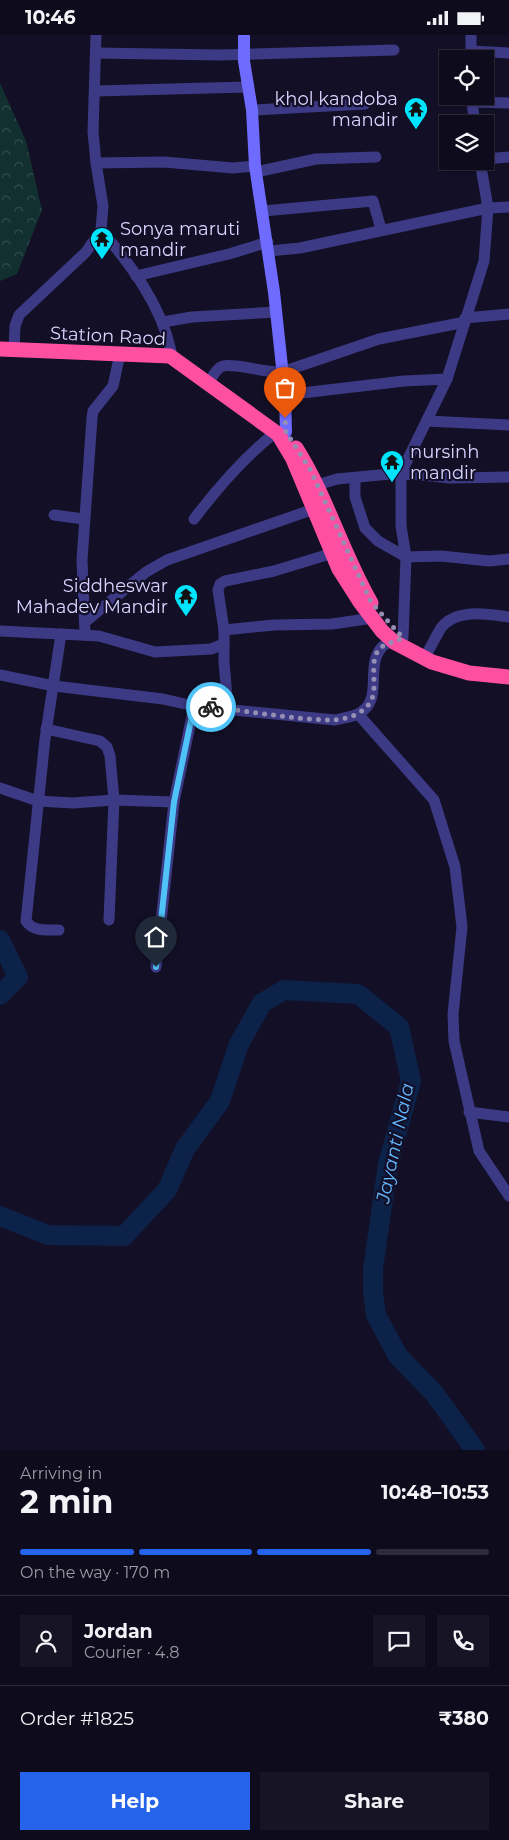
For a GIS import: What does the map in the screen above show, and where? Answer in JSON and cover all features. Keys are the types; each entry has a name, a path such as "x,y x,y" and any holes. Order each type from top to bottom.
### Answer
{"highway":[{"path":"7,346 171,351 212,377 281,432 317,485 371,602 399,640 427,653 469,665 509,668"},
{"name":"Station Raod","path":"7,346 170,356 281,432 333,553 360,602 373,618 399,640 432,662 469,673 509,677"}],"street":[{"path":"7,346 19,315 86,252 101,230 103,205 96,163 94,131 96,35"},
{"path":"194,519 218,487 249,453 281,432 285,395 269,247 255,169 252,110 247,87 244,35"},
{"path":"471,35 471,50"},
{"path":"96,53 219,55 394,50"},
{"path":"494,54 509,53"},
{"path":"95,91 247,87"},
{"path":"494,101 509,103"},
{"path":"252,110 365,104"},
{"path":"96,163 164,162 255,169 316,159 376,157"},
{"path":"494,158 509,157"},
{"path":"0,675 54,686 163,699 194,706 335,720 358,714 368,706 374,694 373,672 376,655 383,645 399,640 406,557 401,526 401,473 447,379 484,261 488,208 482,170"},
{"path":"263,211 373,201 381,229"},
{"path":"136,276 229,254 269,247 300,248 381,229 488,208 509,207"},
{"path":"101,230 136,276 163,322 171,351"},
{"path":"163,322 192,317 276,312"},
{"path":"212,377 217,369 227,366 272,373 282,372 379,339 465,320 509,314"},
{"path":"85,628 82,560 92,418 94,411 113,386 120,354"},
{"path":"285,395 404,381 447,379"},
{"path":"427,421 509,425"},
{"path":"317,485 328,480 401,473 450,478 509,477"},
{"path":"356,478 355,497 365,528 378,541 406,557 441,557 490,561 509,559"},
{"path":"0,631 61,634 85,628 146,571 168,560 314,509"},
{"path":"54,515 84,519"},
{"path":"228,709 224,662 224,630 218,591 220,584 225,581 274,571 333,553"},
{"path":"427,653 442,627 452,619 466,614 509,617"},
{"path":"224,630 274,625 332,624 373,618"},
{"path":"85,628 155,652 202,650 224,644"},
{"path":"59,930 37,930 26,921 46,729 61,634"},
{"path":"156,967 174,802 194,706"},
{"path":"358,714 434,800 455,867 462,927 453,1014 454,1041 479,1151 509,1196"},
{"path":"46,729 100,741 106,747 110,756 114,800 109,920"},
{"path":"0,788 38,801 73,803 114,800 174,802"},
{"path":"469,1112 509,1117"}],"green space":[{"path":"0,83 26,141 42,210 17,274 0,281"}],"waterway":[{"name":"Jayanti Nala","path":"0,940 18,977 0,995"},
{"name":"Jayanti Nala","path":"0,1216 48,1235 124,1236 167,1190 185,1149 220,1101 239,1044 262,1003 284,990 358,994 399,1027 411,1081 388,1164 373,1269 376,1315 398,1356 434,1393 475,1450"}],"way so far":[{"path":"211,707 335,720 358,714 368,706 374,694 373,672 376,655 383,645 403,638 371,602 350,561 310,469 286,432 285,418"}],"place":[{"name":"khol kandoba mandir","path":"416,130"},
{"name":"Sonya maruti mandir","path":"102,260"},
{"name":"nursinh mandir","path":"392,483"},
{"name":"Siddheswar Mahadev Mandir","path":"186,617"}],"route":[{"path":"156,967 174,802 194,706 211,707"}]}
